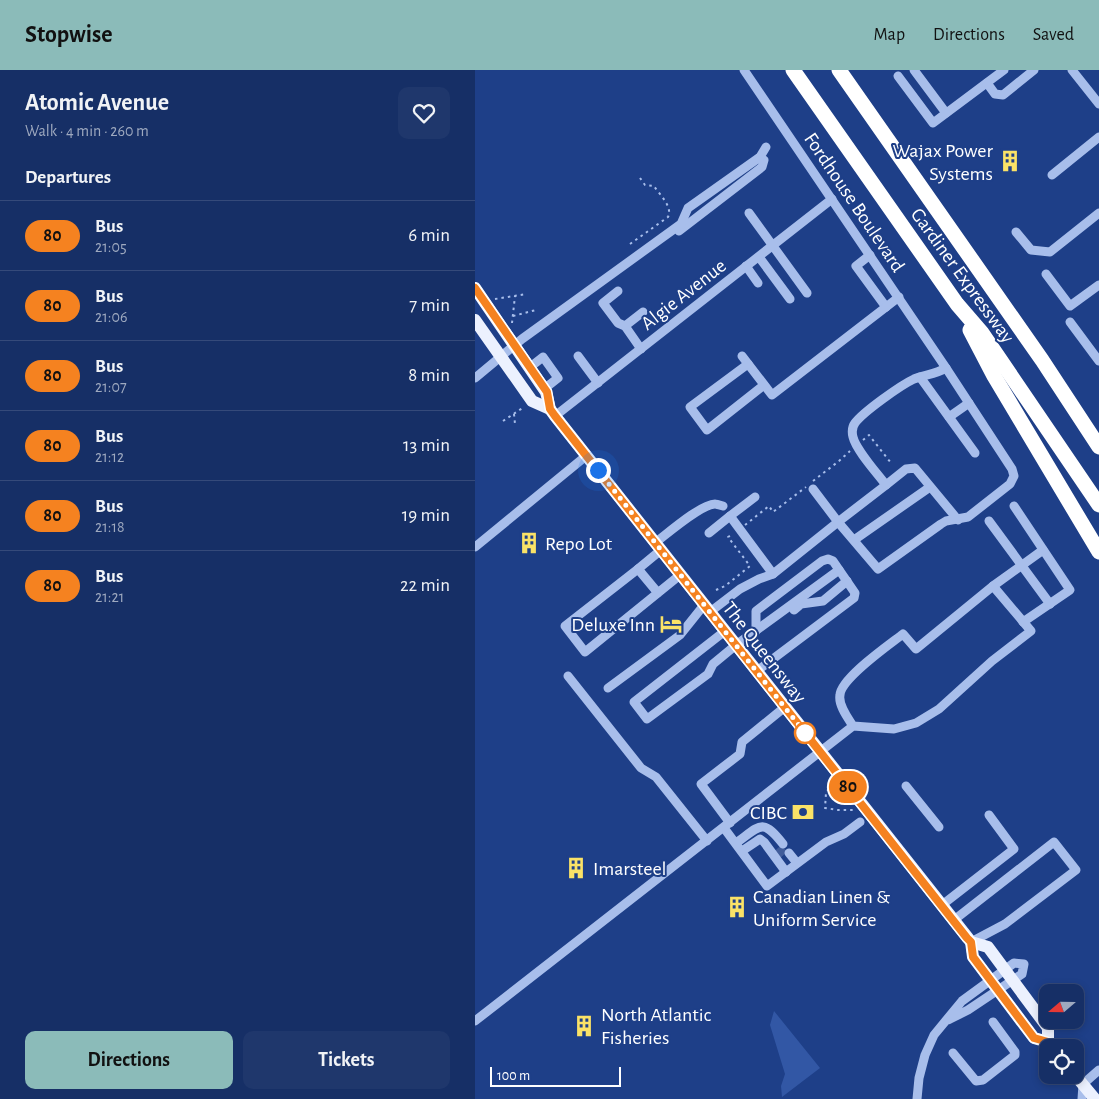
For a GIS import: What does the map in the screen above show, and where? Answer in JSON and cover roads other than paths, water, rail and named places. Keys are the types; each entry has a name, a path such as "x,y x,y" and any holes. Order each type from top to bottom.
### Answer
{"highway":[{"name":"Gardiner Expressway","path":"793,70 957,304 982,333 1099,505"},
{"name":"Gardiner Expressway","path":"839,70 1037,352 1099,447"},
{"path":"957,304 994,376 1099,552"}],"main road":[{"name":"The Queensway","path":"475,288 547,392 553,412 971,942 973,957 1034,1038 1039,1040"},
{"path":"475,320 500,357"},
{"name":"The Queensway","path":"500,357 532,401 553,412"},
{"name":"The Queensway","path":"971,942 988,947 1048,1028 1049,1039"},
{"path":"1082,1084 1095,1099"}],"street":[{"name":"Fordhouse Boulevard","path":"744,70 937,354 1012,469 1014,476 1010,484 968,517 958,520"},
{"path":"914,70 947,113"},
{"path":"898,76 933,123 1004,70"},
{"path":"987,83 995,94 1003,95 1034,70"},
{"path":"1072,70 1099,104"},
{"path":"1052,174 1099,137"},
{"path":"475,378 515,345 681,224 688,208 760,157 766,147"},
{"path":"663,237 679,232 763,167 764,160"},
{"name":"Algie Avenue","path":"553,412 598,383 832,199"},
{"path":"749,213 807,293"},
{"path":"1016,232 1031,250 1050,252 1099,213"},
{"path":"870,255 856,266 886,307"},
{"path":"759,257 791,299"},
{"path":"746,266 758,283"},
{"path":"1046,274 1070,306 1099,285"},
{"path":"618,291 603,303 618,323 625,326 641,349"},
{"path":"742,356 771,395 899,298"},
{"path":"625,326 643,312"},
{"path":"1070,322 1099,361"},
{"path":"578,356 598,383"},
{"path":"529,368 543,357 558,378 544,389"},
{"path":"748,364 690,407 707,430 764,385"},
{"path":"886,485 856,445 852,428 855,422 912,380 934,374 946,368"},
{"path":"920,377 975,453"},
{"path":"949,417 969,403"},
{"path":"475,547 586,456"},
{"path":"608,688 680,634 707,608 759,579 773,574 906,469 913,467 917,469 958,520"},
{"path":"854,540 930,487"},
{"path":"813,489 878,569 941,524 946,521 958,520"},
{"path":"709,533 755,497"},
{"path":"681,575 585,652 565,626 638,569 675,526 708,506 716,504 723,506"},
{"path":"1013,506 1070,590 1023,622"},
{"path":"730,516 773,574"},
{"path":"989,521 1050,604"},
{"path":"853,726 843,709 839,695 855,672 903,634 916,649 993,586 1043,550"},
{"path":"757,671 854,598 855,593 830,559 822,561 756,611 759,628"},
{"path":"638,569 658,593"},
{"path":"725,631 634,702 647,719 708,674 713,664 736,645 839,570"},
{"path":"759,628 775,624 801,604 823,600 847,581"},
{"path":"475,1021 821,753 853,726 894,729 915,723 939,709 992,661 1031,631 993,586"},
{"path":"568,676 641,768 656,777 707,841"},
{"path":"785,707 743,742 740,754 701,784 736,843 767,886 826,842 844,834 859,822"},
{"path":"906,786 939,827"},
{"path":"942,905 1014,849 989,815"},
{"path":"736,843 763,826 771,829 780,846"},
{"path":"756,829 760,839 792,867"},
{"path":"742,851 760,839"},
{"path":"953,920 1054,842 1076,870 1005,924 971,942"},
{"path":"787,854 792,867"},
{"path":"917,1099 919,1078 925,1055 934,1035 962,1001 1014,963 1024,964 1022,974 968,1010 948,1020"},
{"path":"953,1053 976,1081 983,1080 1015,1055 1015,1052 993,1022"},
{"path":"1084,1078 1099,1070"},
{"path":"1080,1084 1082,1099"}],"tunnel":[{"path":"778,848 785,856"}],"place":[{"name":"Wajax Power Systems","path":"1010,161"},
{"name":"Repo Lot","path":"529,543"},
{"name":"Deluxe Inn","path":"671,624"},
{"name":"CIBC","path":"803,812"},
{"name":"Imarsteel","path":"576,868"},
{"name":"Canadian Linen & Uniform Service","path":"737,907"},
{"name":"North Atlantic Fisheries","path":"584,1026"}]}
